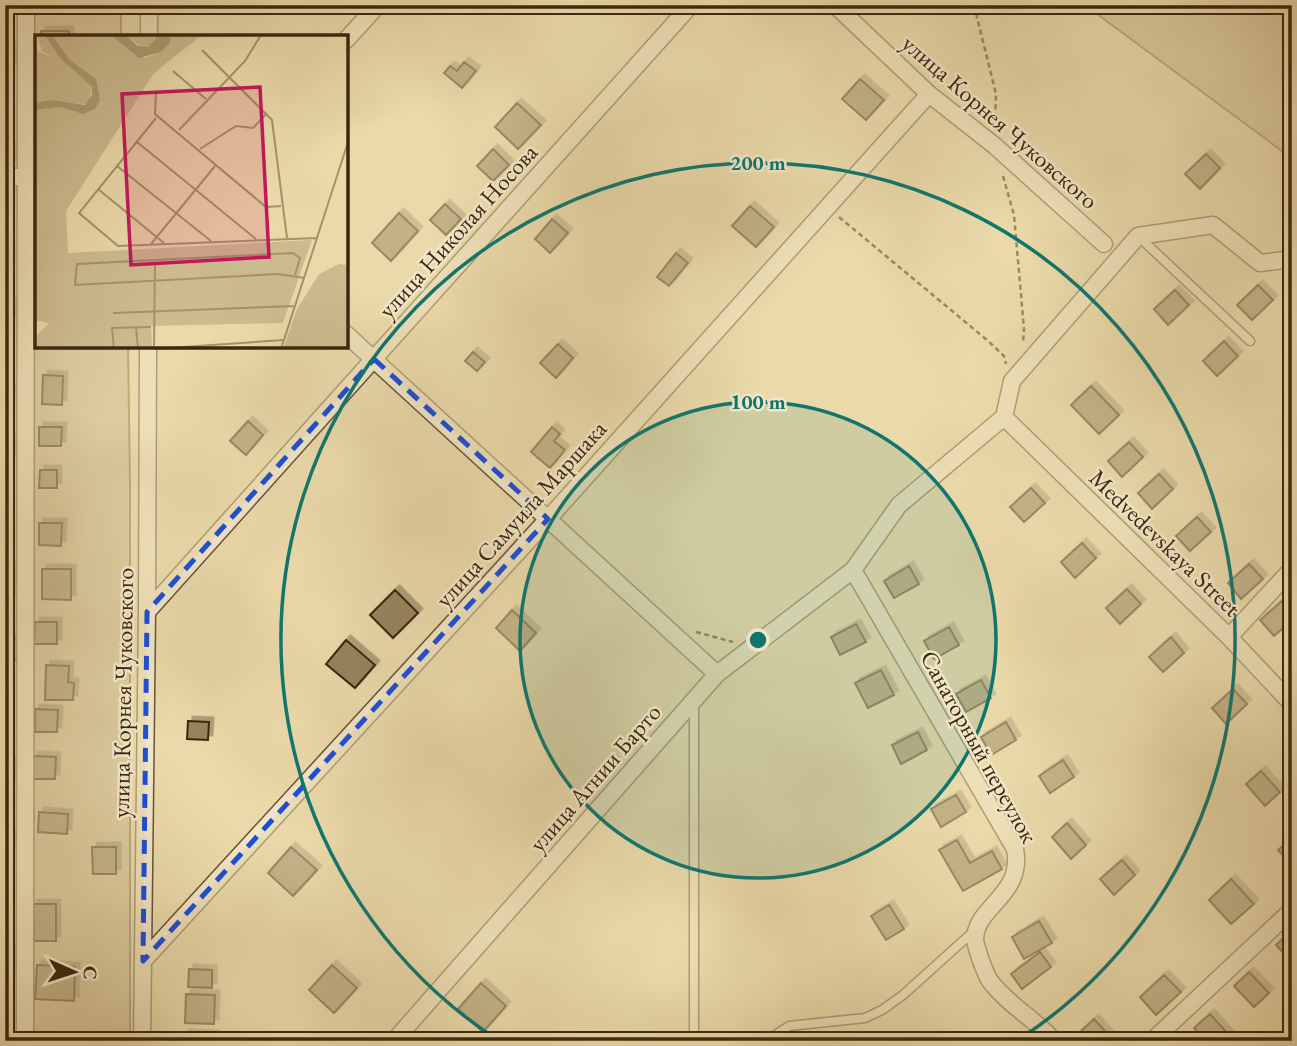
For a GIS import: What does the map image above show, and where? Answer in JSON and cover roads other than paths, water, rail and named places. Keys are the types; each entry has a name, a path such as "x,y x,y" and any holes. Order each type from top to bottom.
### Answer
{"street":[{"path":"25,1041 26,5"},
{"path":"149,5 149,35"},
{"path":"348,38 378,5"},
{"name":"улица Николая Носова","path":"147,612 691,5"},
{"name":"улица Корнея Чуковского","path":"835,5 929,94 995,146 1104,244"},
{"name":"улица Самуила Маршака","path":"143,961 548,519 929,94"},
{"path":"5,177 25,177"},
{"path":"1004,417 1012,381 1138,236 1213,225 1260,263 1292,259"},
{"path":"348,336 718,674"},
{"name":"улица Корнея Чуковского","path":"142,1041 148,348"},
{"name":"улица Агнии Барто","path":"394,1041 718,674 853,570 899,505 1004,417"},
{"name":"Medvedevskaya Street","path":"1004,417 1229,637 1292,704"},
{"path":"1229,637 1292,569"},
{"name":"Санаторный переулок","path":"853,570 1015,849 1018,863 1015,877 979,926"},
{"path":"1152,1041 1292,910"},
{"path":"979,926 975,939 988,978 1005,999 1044,1029 1054,1041"}],"lane":[{"path":"1138,236 1250,341"},
{"path":"694,701 694,1041"},
{"path":"766,1041 789,1026 865,1018 882,1010 904,995 979,926"}]}
